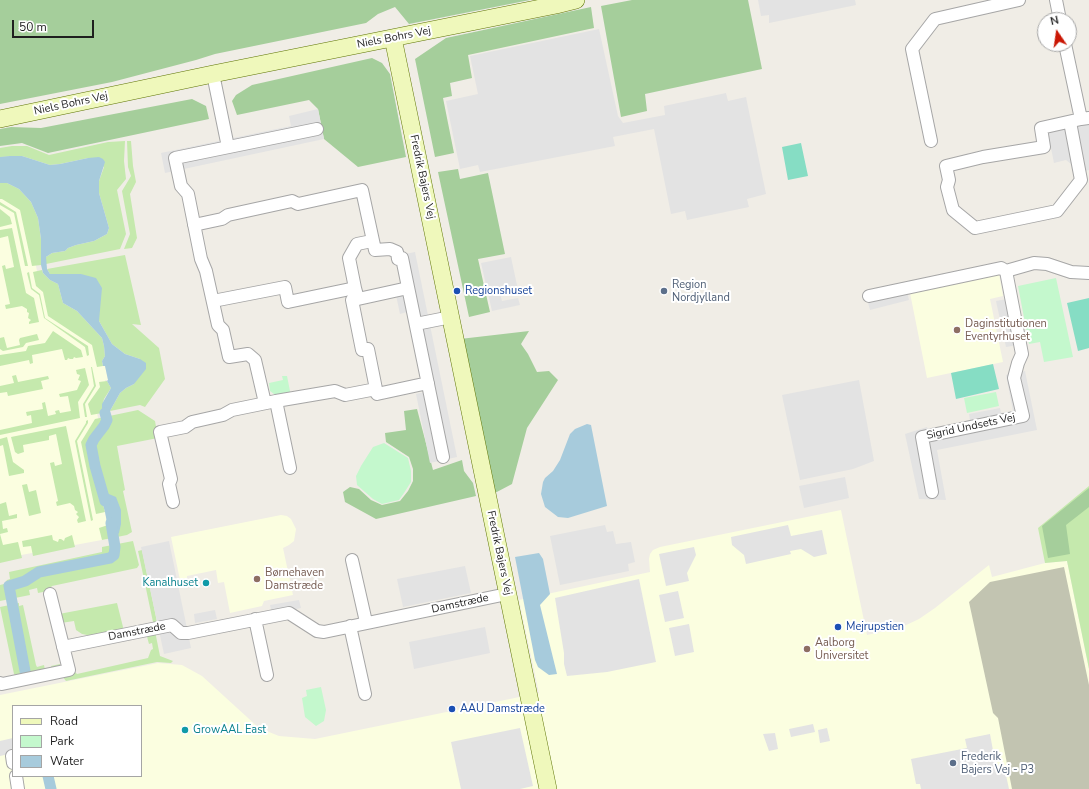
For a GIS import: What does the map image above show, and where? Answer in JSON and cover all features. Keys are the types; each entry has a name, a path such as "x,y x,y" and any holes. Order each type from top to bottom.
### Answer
{"street":[{"name":"Niels Bohrs Vej","path":"0,119 576,0"},
{"path":"931,141 912,49 935,19 1019,0"},
{"path":"1056,0 1058,12"},
{"name":"Fredrik Bajers Vej","path":"393,38 548,789"},
{"path":"1067,52 1080,120 1081,180 1057,211 974,228 953,210 947,187 949,180 946,166 1044,147 1041,128 1080,120"},
{"path":"213,74 228,147"},
{"path":"290,468 270,402 255,360 248,354 229,357 223,330 218,325 206,271 201,259 188,194 181,186 175,158 317,129"},
{"path":"194,225 222,220 228,215 285,203 292,202 298,204 362,190 375,251 390,249 397,252 398,259 402,258 443,457"},
{"path":"372,240 357,244 349,258 356,293 352,300 356,321 362,350 368,349 377,394 428,383"},
{"path":"869,296 1001,268 1006,271 1034,263 1048,264 1071,272 1089,273"},
{"name":"Sigrid Undsets Vej","path":"932,492 922,437 1023,416 1014,378 1022,354 1006,271"},
{"path":"213,301 286,287 288,302 408,288"},
{"path":"416,324 451,317"},
{"path":"173,502 169,484 171,479 160,432 185,427 192,422 223,415 232,410 270,402 335,391 345,395 376,389"},
{"path":"352,560 366,622"},
{"path":"0,682 2,684 69,670 63,647 62,628 50,594"},
{"name":"Damstræde","path":"63,647 172,625 180,633 188,633 289,613 317,631 324,632 366,622 508,594"},
{"path":"255,619 267,675"},
{"path":"350,626 365,694"},
{"path":"16,777 18,789"}],"shaded area":[{"path":"758,0 855,0 856,5 769,23 769,15 761,16"},
{"path":"599,29 618,116 623,123 665,115 664,106 726,93 728,101 746,97 766,194 747,199 749,207 687,220 685,211 671,214 654,129 613,137 615,146 480,172 478,165 460,169 446,101 478,94 470,56"},
{"path":"318,109 324,139 165,173 161,153 291,126 289,116"},
{"path":"1089,121 1089,170 1081,172 1066,160 1054,163 1047,129"},
{"path":"0,191 24,206 39,281 96,341 102,366 105,366 108,380 105,380 107,390 96,408 99,423 87,443 101,512 105,512 108,526 107,539 0,559"},
{"path":"415,252 457,457 430,463 416,394 424,392 407,312 400,314 396,295 404,294 396,256"},
{"path":"511,257 518,290 500,294 502,301 518,298 520,305 492,311 481,263"},
{"name":"Daginstitutionen Eventyrhuset","path":"999,274 1003,296 990,299 1003,362 927,378 910,293"},
{"path":"905,282 909,300 870,310 865,291"},
{"path":"1013,298 1023,344 1006,347 996,301"},
{"path":"1025,371 1037,430 937,450 946,500 919,499 905,434 927,427 928,430 970,421 969,414 1000,408 1001,413 1013,411 1006,375"},
{"path":"859,380 874,461 853,469 800,480 782,395"},
{"path":"845,477 849,498 804,508 799,486"},
{"name":"Aalborg Universitet","path":"841,510 867,635 902,627 919,619 989,565 992,577 1045,563 1067,561 1089,669 1089,789 0,789 0,695 158,663 182,665 202,676 259,728 279,736 315,739 539,693 519,600 650,572 649,559 653,550 660,547"},
{"path":"281,515 287,516 291,519 296,529 294,541 283,548 293,595 264,601 262,606 230,613 224,582 218,583 216,570 187,576 187,578 180,580 171,537"},
{"path":"605,525 607,532 613,531 616,544 631,542 635,562 628,564 629,571 560,585 550,536"},
{"path":"788,525 791,536 822,530 827,554 814,557 801,549 790,551 791,554 746,564 744,555 732,545 731,537"},
{"path":"169,541 191,648 164,654 141,547"},
{"path":"694,547 696,555 687,573 689,581 666,586 659,554"},
{"path":"465,566 471,593 403,607 397,579"},
{"path":"1064,567 1089,685 1089,789 1012,789 998,718 993,713 969,602 990,582"},
{"path":"639,579 656,662 607,672 567,676 555,598"},
{"path":"678,591 684,618 665,622 659,595"},
{"path":"299,600 301,608 272,614 270,605"},
{"path":"215,610 217,619 195,623 194,614"},
{"path":"689,624 694,652 675,656 669,628"},
{"path":"485,627 490,653 414,669 409,642"},
{"path":"813,724 815,732 791,737 789,729"},
{"path":"520,728 533,786 520,789 461,789 451,742"},
{"path":"827,728 830,741 820,743 818,730"},
{"path":"775,733 778,749 769,751 763,734"},
{"name":"Frederik Bajers Vej - P3","path":"990,734 996,767 1004,766 1009,789 921,789 920,784 916,784 911,759 967,748 965,739"},
{"path":"12,738 12,753 0,756 0,741"}],"green space":[{"path":"0,0 530,0 409,24 395,7 378,14 366,23 215,54 112,82 0,104"},
{"path":"632,0 748,0 762,69 645,94 647,111 621,117 601,6"},
{"path":"591,7 594,28 468,55 472,78 450,83 452,96 443,98 454,153 435,157 415,59 446,38"},
{"path":"372,58 382,63 390,74 406,157 358,167 324,139 318,109 309,100 237,115 232,101 236,95 252,85"},
{"path":"192,99 206,106 209,119 48,153 22,143 0,146 0,129 11,127 41,128"},
{"path":"125,141 124,161 126,179 117,190 126,234 120,249 46,264 46,257 52,253 65,251 76,245 94,241 107,234 109,228 99,193 99,181 104,167 88,158 50,165 22,156 0,157 0,148 27,146 49,155 108,142"},
{"path":"127,141 131,141 136,182 130,194 137,238 132,248 124,249 130,234 122,191 131,176 128,167"},
{"path":"801,143 808,176 788,180 782,147"},
{"path":"458,169 460,179 488,173 505,254 478,259 490,312 469,317 438,172"},
{"path":"0,183 7,183 19,189 31,202 38,218 41,239 41,265 32,266 20,210 0,199"},
{"path":"0,202 16,212 28,266 25,266 14,213 0,205"},
{"path":"0,209 10,217 12,224 0,227"},
{"path":"12,228 26,293 34,298 39,322 29,324 31,320 28,318 29,313 27,312 27,309 22,306 6,309 5,305 10,304 2,266 5,265 6,269 14,267 8,236 0,238 0,230"},
{"path":"125,255 141,325 132,324 159,348 165,379 145,407 140,405 110,411 120,393 134,384 140,359 125,354 112,344 99,321 99,309 81,274 50,274 47,269"},
{"path":"42,270 50,280 58,284 63,303 77,311 102,338 105,356 102,361 103,366 97,367 92,345 48,316 43,292 36,286 33,272"},
{"path":"29,272 32,288 40,294 45,318 88,346 89,355 87,356 85,347 44,318 39,295 31,289 27,273"},
{"path":"1056,278 1073,357 1044,362 1040,342 1029,344 1018,286"},
{"path":"1089,298 1089,348 1078,351 1067,303"},
{"path":"53,331 81,350 83,357 74,357 73,359 68,358 65,360 62,349 32,355 33,363 30,364 29,360 0,366 0,355 26,351 28,346 45,343"},
{"path":"529,331 521,344 537,372 549,371 558,380 527,428 512,484 493,494 460,339"},
{"path":"37,334 39,340 26,343 23,347 3,351 0,349 0,338 4,337 7,348 20,345 20,338"},
{"path":"993,364 999,389 956,399 951,373"},
{"path":"91,367 96,386 85,404 87,417 85,417 83,404 94,386"},
{"path":"85,368 89,385 78,402 80,418 0,435 0,430 32,423 31,415 27,416 26,412 43,409 42,403 45,402 48,416 56,414 55,411 59,410 60,413 71,411 68,396 60,397 59,394 77,390 81,381 78,380 80,375 77,374 76,370"},
{"path":"16,375 18,382 48,376 49,379 41,381 43,389 8,396 7,392 0,393 0,386 14,383 12,376"},
{"path":"282,376 287,376 291,396 278,397 270,391 269,383 283,380"},
{"path":"107,381 111,388 104,399 102,413 91,415 88,404 100,387 99,382"},
{"path":"996,392 999,406 967,413 964,398"},
{"path":"417,409 433,470 462,460 464,471 473,483 476,496 376,519 345,502 343,492 350,487 359,489 371,500 382,505 400,501 408,491 413,481 413,469 409,457 386,442 385,433 406,430 404,411"},
{"path":"138,410 155,421 158,438 117,446 125,490 123,491 132,532 127,535 102,540 99,528 108,525 110,535 104,492 100,488 99,490 105,512 96,514 81,442 95,419"},
{"path":"88,420 88,423 77,441 93,520 91,521 75,441"},
{"path":"66,426 86,521 78,523 77,520 79,517 76,514 78,512 75,510 74,506 70,503 57,506 56,502 58,501 50,463 54,462 55,466 62,464 56,434 49,436 49,440 23,445 24,452 18,454 15,452 11,437"},
{"path":"7,437 13,462 24,470 24,473 9,476 3,445 0,446 0,439"},
{"path":"384,443 408,458 411,471 411,482 399,500 382,504 373,499 357,485 356,476 373,447"},
{"path":"27,484 29,492 36,490 41,513 29,516 22,485"},
{"path":"1089,486 1089,669 1067,561 1045,563 1038,528"},
{"path":"1089,488 1089,507 1066,525 1070,554 1048,558 1042,526"},
{"path":"6,502 9,516 17,514 17,518 2,521 3,529 7,528 8,532 0,534 0,504"},
{"path":"0,534 3,545 18,542 22,558 0,563"},
{"path":"52,535 53,540 58,542 59,539 64,541 65,538 72,535 75,547 33,556 31,546 23,547 22,541"},
{"path":"133,541 139,565 137,568 52,586 48,591 38,593 37,588 29,590 30,595 0,601 0,585 4,584 10,579 9,572 102,552 102,547"},
{"path":"142,550 148,579 144,579 138,551"},
{"path":"149,583 157,622 153,622 145,584"},
{"path":"19,603 19,606 23,605 37,667 44,665 45,670 52,669 51,666 60,664 57,670 20,677 14,674 0,607"},
{"path":"117,603 124,631 98,637 82,634 76,630 74,621 61,623 59,614"},
{"path":"155,631 160,656 173,661 171,663 157,662 66,681 61,675 75,672 77,674 148,658 151,650 153,649 152,643 149,644 146,633"},
{"path":"321,687 326,710 324,721 316,726 305,717 302,698 307,696 306,690"}],"water":[{"path":"22,156 50,165 99,157 105,162 99,181 99,193 109,228 107,234 94,241 76,245 65,251 52,253 46,257 47,269 50,274 81,274 96,278 102,288 99,321 112,344 125,354 140,359 146,363 146,369 134,384 120,393 110,411 102,413 102,404 111,388 107,381 105,366 103,366 102,361 105,356 102,338 77,311 63,303 58,284 50,280 43,273 41,265 41,239 38,218 31,202 19,189 7,183 0,183 0,157"},
{"path":"587,424 591,425 607,506 568,518 558,517 545,507 541,494 543,482 560,460 570,434 575,429"},
{"path":"100,488 103,488 104,492 116,497 121,510 121,524 119,533 114,537 110,535 108,528 99,490"},
{"path":"539,553 543,559 550,594 540,605 557,674 549,675 538,667 535,660 515,557"}],"waterway":[{"path":"105,413 107,420 91,445 95,466 105,501"},
{"path":"25,671 9,586 25,581 39,572 110,558 114,555 115,547 111,523"},
{"path":"48,777 51,789"}],"place":[{"name":"Regionshuset","path":"457,291"},
{"name":"Region Nordjylland","path":"664,291"},
{"name":"Daginstitutionen Eventyrhuset","path":"957,330"},
{"name":"Børnehaven Damstræde","path":"257,579"},
{"name":"Kanalhuset","path":"206,583"},
{"name":"Mejrupstien","path":"838,627"},
{"name":"Aalborg Universitet","path":"807,649"},
{"name":"AAU Damstræde","path":"452,709"},
{"name":"GrowAAL East","path":"185,730"},
{"name":"Frederik Bajers Vej - P3","path":"953,763"}]}
